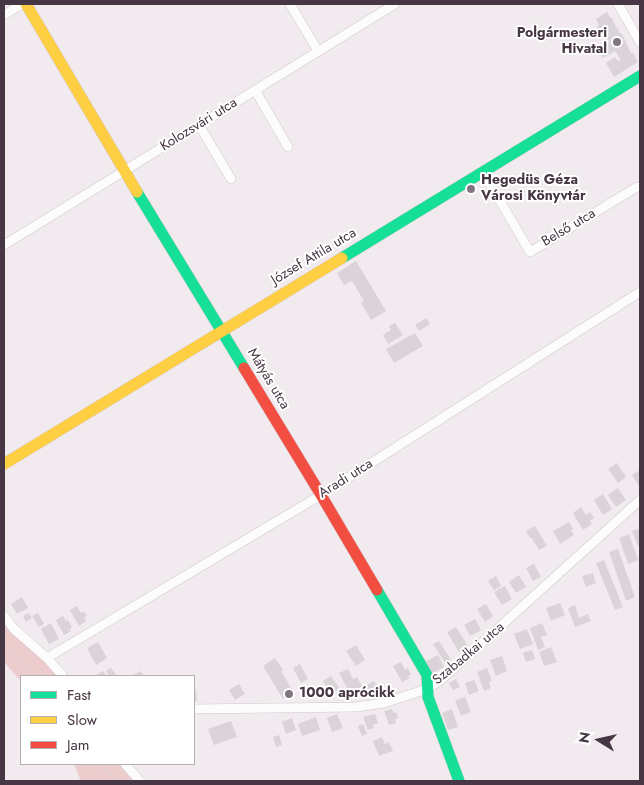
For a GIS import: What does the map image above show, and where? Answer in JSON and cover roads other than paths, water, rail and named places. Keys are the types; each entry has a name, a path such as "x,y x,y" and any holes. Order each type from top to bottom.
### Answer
{"street":[{"path":"4,15 22,4"},
{"name":"Mátyás utca","path":"26,4 124,171 321,495 427,675 428,697 457,780"},
{"path":"290,4 318,51"},
{"name":"Kolozsvári utca","path":"4,245 395,4"},
{"path":"618,4 640,42"},
{"name":"József Attila utca","path":"4,464 640,76"},
{"path":"255,90 288,147"},
{"path":"199,125 231,179"},
{"name":"Belső utca","path":"483,172 530,252 637,187"},
{"name":"Aradi utca","path":"47,658 321,495 640,292"},
{"name":"Szabadkai utca","path":"195,709 356,707 384,702 427,688 441,680 640,500"},
{"path":"4,616 14,629 47,658 62,675"},
{"path":"126,765 140,781"}],"tram line":[{"path":"4,645 30,675"},
{"path":"101,765 116,781"}],"place":[{"name":"Polgármesteri Hivatal","path":"617,42"},
{"name":"Hegedüs Géza Városi Könyvtár","path":"471,189"},
{"name":"1000 aprócikk","path":"289,694"}]}
